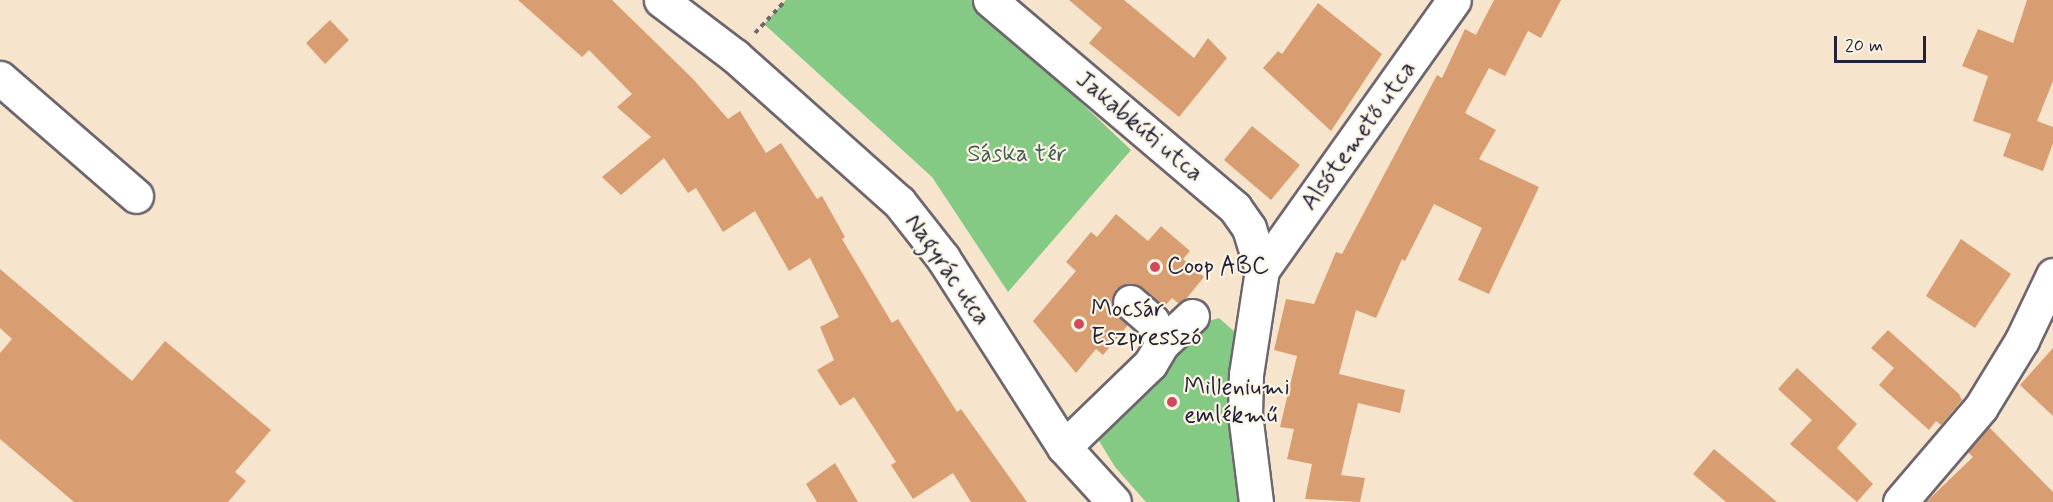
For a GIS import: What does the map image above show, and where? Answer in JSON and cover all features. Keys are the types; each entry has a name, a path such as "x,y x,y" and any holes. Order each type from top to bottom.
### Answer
{"street":[{"name":"Nagyrác utca","path":"661,0 735,56 876,180 926,234 1064,447 1114,502"},
{"name":"Jakabkúti utca","path":"990,0 1235,208 1257,245 1262,270"},
{"name":"Alsótemető utca","path":"1262,270 1454,0"},
{"path":"0,78 136,196"},
{"path":"1258,499 1245,414 1246,374 1262,270"},
{"path":"1900,502 1981,407 2022,340 2053,275"},
{"path":"1130,302 1152,321 1162,344"},
{"path":"1064,447 1150,364 1162,344 1192,316"}],"path":[{"path":"735,56 786,0"}],"green space":[{"name":"Sáska tér","path":"786,0 973,0 1131,150 1008,292 932,177 764,24"},
{"path":"1219,318 1235,332 1241,502 1146,502 1115,467 1098,439 1101,428 1206,322"}],"building":[{"path":"518,0 612,0 693,79 728,119 740,111 766,153 781,143 817,199 822,196 845,237 842,239 892,323 898,319 957,412 961,409 1027,502 971,502 953,473 913,499 891,465 896,462 854,397 840,406 817,370 834,360 820,327 839,317 810,258 789,271 755,211 723,232 696,188 688,193 664,158 621,195 602,177 651,137 617,107 632,94 589,50 582,57"},
{"path":"1069,0 1124,0 1194,58 1208,38 1227,58 1179,117 1089,43 1102,28"},
{"path":"1494,0 1561,0 1541,38 1528,31 1505,76 1489,68 1465,113 1496,130 1479,159 1539,187 1489,294 1458,280 1482,228 1434,204 1405,261 1402,259 1376,318 1356,310 1339,374 1405,390 1400,413 1358,403 1341,475 1365,478 1360,502 1305,499 1312,464 1287,459 1294,429 1280,427 1297,356 1274,350 1286,299 1314,304 1336,252 1342,254 1437,75 1442,78 1465,29 1476,35"},
{"path":"2027,0 2053,0 2053,81 2037,121 2053,127 2053,143 2043,171 2003,156 2011,134 1973,121 1988,76 1962,66 1978,29 2013,43"},
{"path":"1318,3 1382,54 1331,131 1263,68 1278,51 1282,54"},
{"path":"330,20 349,40 325,64 306,43"},
{"path":"1252,126 1300,165 1271,200 1224,160"},
{"path":"1116,214 1148,241 1161,226 1190,251 1183,259 1204,277 1186,299 1178,303 1172,298 1164,307 1134,284 1116,289 1112,308 1128,325 1103,355 1096,349 1076,373 1033,321 1076,271 1066,262 1091,232 1097,237"},
{"path":"1961,239 2011,274 1975,328 1926,296"},
{"path":"0,269 132,381 165,341 271,430 235,472 246,481 228,502 74,502 0,439 0,353 12,339 0,328"},
{"path":"1888,330 1959,394 1962,400 1941,425 1936,421 1929,430 1879,385 1894,368 1871,348"},
{"path":"2053,348 2053,416 2020,385"},
{"path":"1797,368 1857,424 1837,448 1873,484 1857,502 1790,444 1812,420 1778,389"},
{"path":"1989,427 2053,492 2053,502 1926,502 1973,457 1968,452"},
{"path":"1714,449 1777,502 1726,502 1693,474"},
{"path":"835,463 858,502 817,502 806,484"}],"place":[{"name":"Coop ABC","path":"1155,267"},
{"name":"Mocsár Eszpresszó","path":"1079,324"},
{"name":"Milleniumi emlékmű","path":"1172,402"}]}
